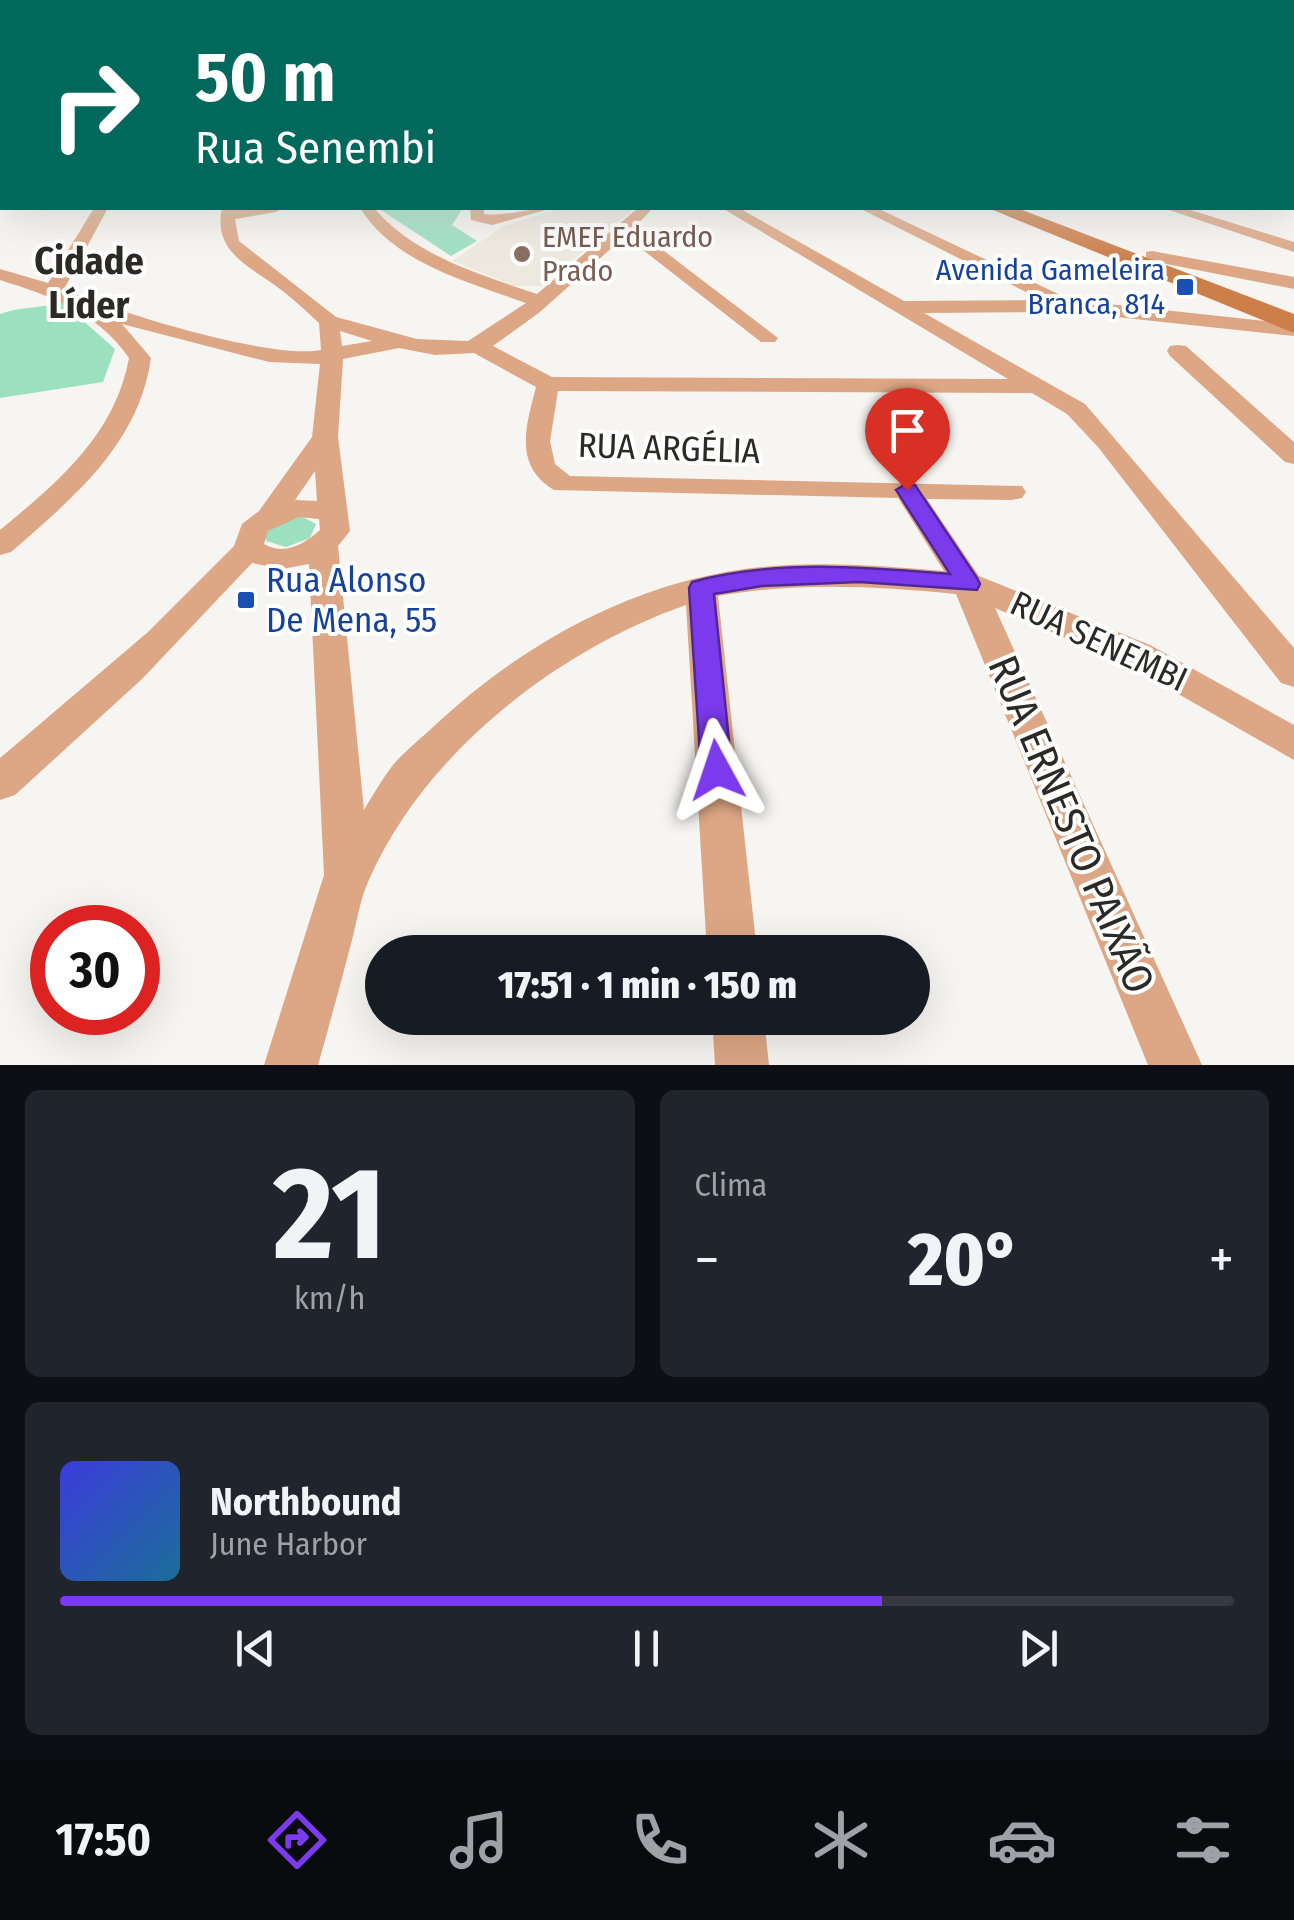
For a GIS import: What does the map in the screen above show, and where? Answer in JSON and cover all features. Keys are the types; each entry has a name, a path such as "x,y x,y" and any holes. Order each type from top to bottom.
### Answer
{"main road":[{"path":"1005,210 1115,248 1152,256 1294,311"},
{"path":"1028,210 1115,248 1248,315 1294,327"}],"street":[{"path":"53,291 100,210"},
{"path":"363,210 390,235 412,248 472,276 539,300"},
{"path":"477,210 476,217 487,220 536,210"},
{"path":"229,211 226,227 231,242 243,256 287,285 329,320 398,342 436,348 477,346 539,300 644,210"},
{"path":"733,210 1076,410 1107,442 1294,673"},
{"path":"870,210 1070,306"},
{"path":"1176,210 1294,247"},
{"path":"1227,210 1261,236"},
{"path":"624,228 768,338"},
{"path":"594,254 658,253"},
{"path":"1152,256 1294,283"},
{"path":"0,274 53,291 95,311 295,360 398,342"},
{"path":"902,306 1070,306 1248,315"},
{"path":"0,545 57,497 130,409 138,387 140,358 125,337 95,311"},
{"path":"291,1065 348,875 328,530 325,437 332,355 329,320"},
{"name":"RUA ARGÉLIA","path":"477,346 548,384 537,459 546,475 564,484 1012,492"},
{"path":"1178,352 1294,456"},
{"path":"548,384 1037,386"},
{"path":"0,782 147,658 250,548 250,532 270,516 325,437"},
{"path":"907,490 968,584"},
{"path":"270,516 312,508 328,530"},
{"path":"250,548 274,559 300,556 328,530"},
{"name":"RUA SENEMBI","path":"348,875 408,776 473,713 574,639 618,616 701,588 762,578 859,574 968,584 1137,654 1294,744"},
{"name":"RUA ERNESTO PAIXÃO","path":"968,584 1175,1065"},
{"path":"701,588 731,935"},
{"path":"739,1035 742,1065"}],"shaded area":[{"name":"EMEF Eduardo Prado","path":"556,210 633,210 542,286 515,286 452,261 504,226"}],"green space":[{"path":"381,210 462,210 452,225 477,241 451,256"},
{"path":"62,302 115,349 103,382 0,398 0,314"},
{"path":"301,516 316,524 310,538 286,547 266,541 266,532 277,522"}],"place":[{"name":"EMEF Eduardo Prado","path":"522,254"},
{"name":"Avenida Gameleira Branca, 814","path":"1185,287"},
{"name":"Rua Alonso De Mena, 55","path":"246,600"}],"district":[{"name":"Cidade Líder","path":"89,283"}],"route":[{"path":"717,770 701,588 762,578 859,574 968,584 907,490"}]}
